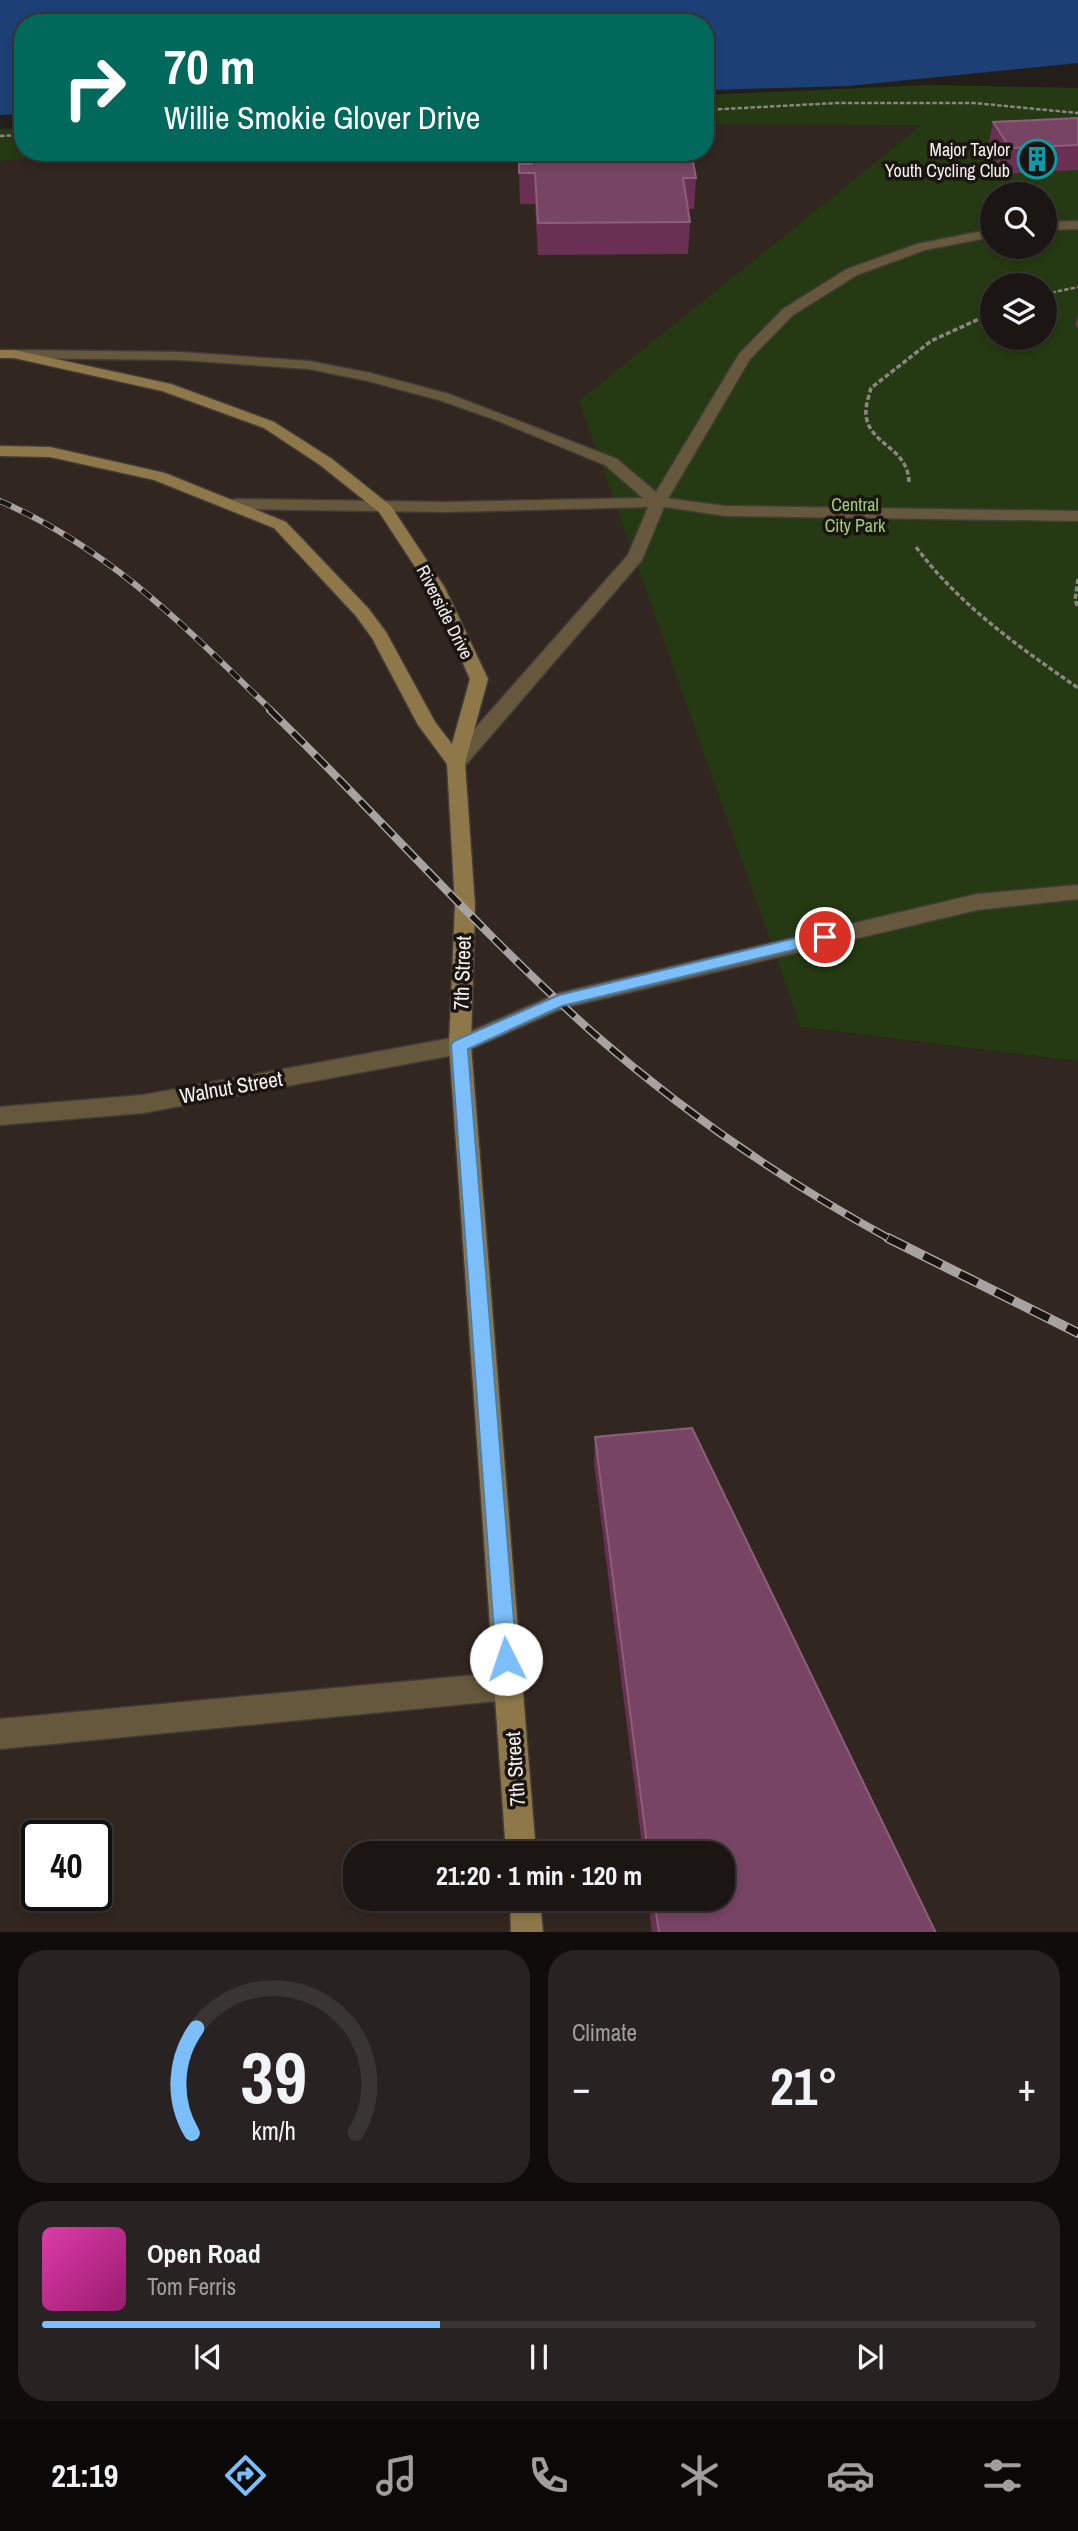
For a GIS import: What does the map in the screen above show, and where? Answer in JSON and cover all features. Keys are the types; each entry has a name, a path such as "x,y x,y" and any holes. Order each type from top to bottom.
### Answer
{"street":[{"path":"1057,226 1078,225"},
{"path":"0,451 50,452 101,461 159,476 280,525 362,612 380,636 427,725 456,763 636,555 658,502 744,357 788,312 852,271 922,247 980,235"},
{"path":"7,354 180,356 309,365 370,377 444,397 501,417 611,462 658,502"},
{"name":"Riverside Drive","path":"7,354 166,387 246,415 269,425 326,462 385,509 437,589 479,679 456,763"},
{"path":"234,505 385,509 564,507 658,502 725,511 1078,516"},
{"name":"7th Street","path":"456,763 465,905 460,1045 520,1841"},
{"name":"Walnut Street","path":"0,1116 143,1104 460,1045 559,1001 977,902 1078,892"},
{"path":"0,1734 509,1686"},
{"path":"525,1911 527,1932"}],"path":[{"path":"714,110 837,103 974,103 1078,113"},
{"path":"1057,291 1078,289"},
{"path":"980,319 932,341 871,388 866,416 878,438 903,457 910,474 904,512 913,543 928,566 972,608 1078,688"},
{"path":"1078,579 1078,607"}],"shaded area":[{"path":"714,124 923,124 801,1027 1078,1061 1078,1932 0,1932 0,161 714,161"}],"green space":[{"name":"Central City Park","path":"928,85 1078,88 1078,1061 801,1027 579,401 922,125 714,124 714,95"},
{"path":"14,128 14,160 0,161 0,129"}],"water":[{"path":"0,0 1078,0 1078,63 848,86 714,90 714,14 14,14 14,114 0,115"}],"building":[{"path":"1078,118 1078,145 1010,148 993,122"},
{"path":"532,161 693,161 696,178 683,178 690,222 538,223 535,173 519,173 519,164 532,164"},
{"path":"692,1428 936,1932 659,1932 656,1911 735,1911 735,1841 646,1841 595,1437"}],"railway":[{"path":"0,501 78,543 113,567 178,621 272,711"},
{"path":"270,710 509,954 627,1062 699,1118 774,1170 892,1240"},
{"path":"888,1238 892,1240"},
{"path":"892,1240 1078,1333"}],"place":[{"name":"Major Taylor Youth Cycling Club","path":"1037,159"}],"route":[{"path":"506,1659 460,1045 559,1001 825,937"}]}
